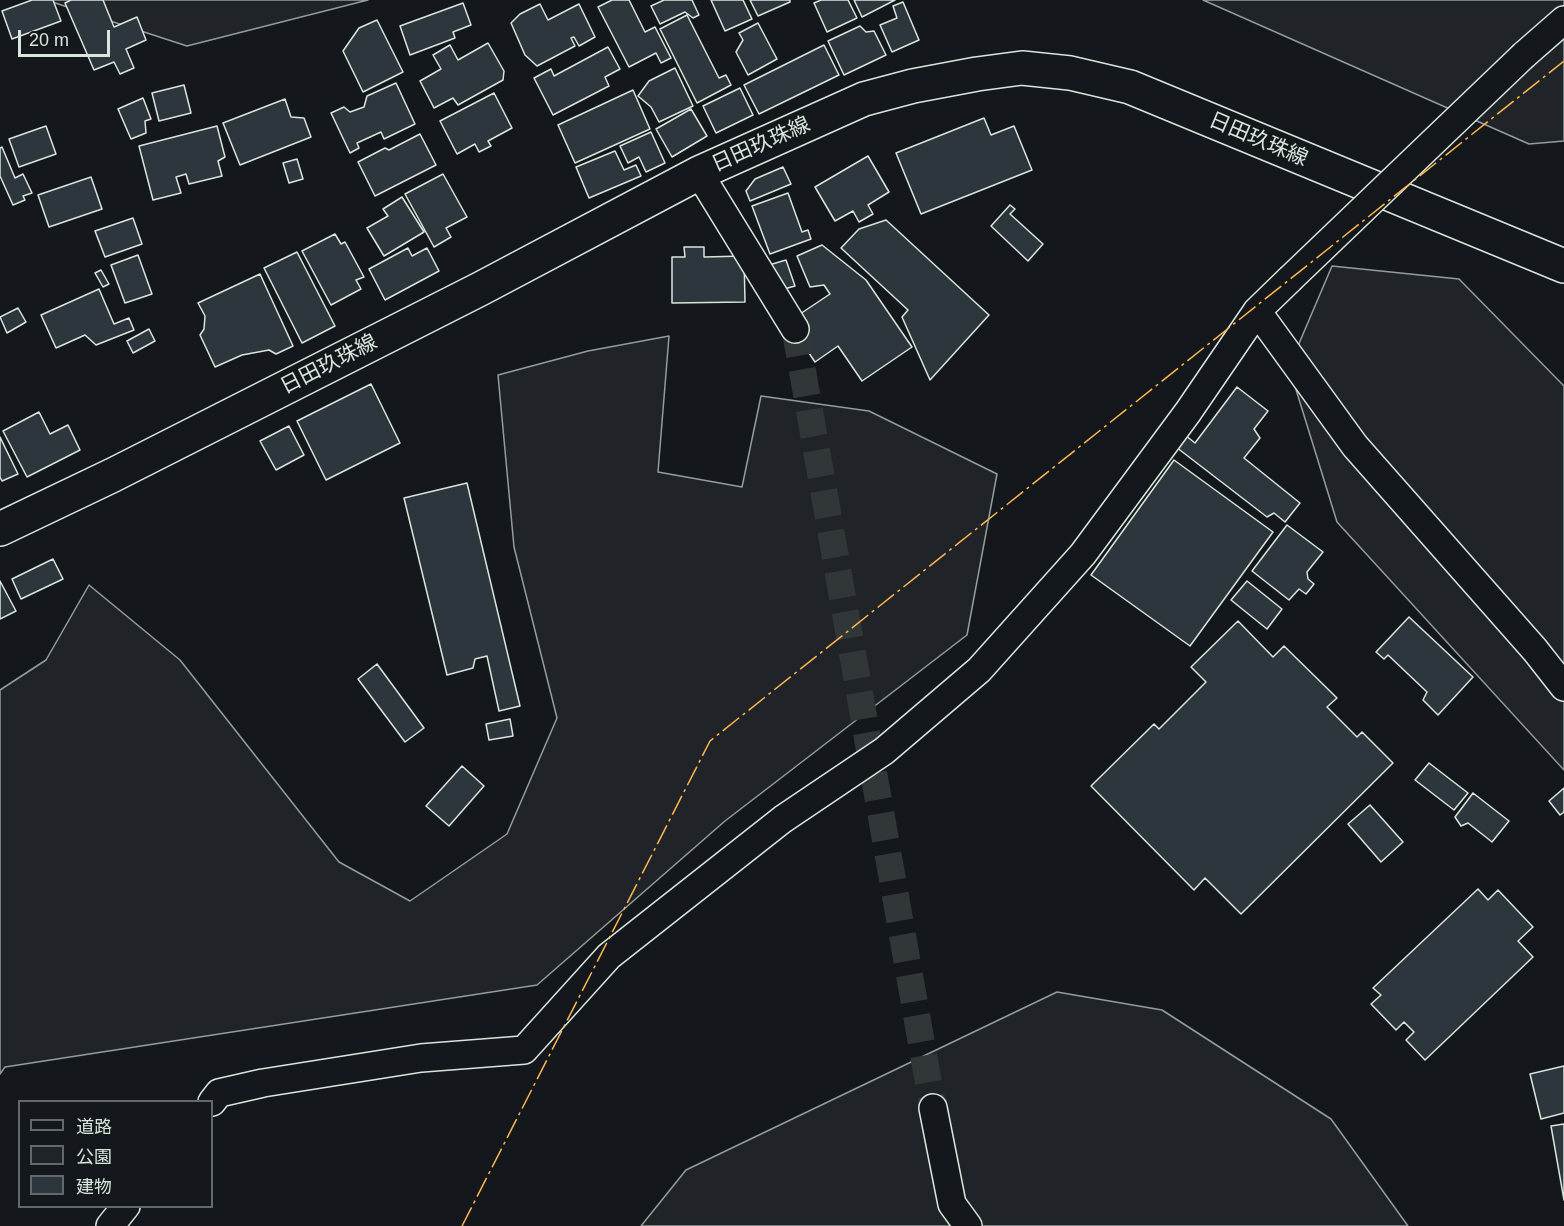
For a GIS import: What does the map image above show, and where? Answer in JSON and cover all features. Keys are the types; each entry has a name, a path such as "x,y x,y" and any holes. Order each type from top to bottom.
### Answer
{"main road":[{"name":"日田玖珠線","path":"0,529 113,475 469,294 699,173 864,99 924,84 1022,68 1070,73 1130,87 1564,266"}],"street":[{"path":"213,1101 219,1093 263,1083 421,1058 524,1050 609,956 783,819 884,751 979,670 1083,554 1188,412 1257,311 1524,55 1564,20"},
{"path":"699,173 795,329"},
{"path":"1257,311 1355,446 1535,650 1564,687"},
{"path":"933,1108 952,1204 968,1226"},
{"path":"110,1226 124,1208"}],"green space":[{"path":"46,0 368,0 187,46"},
{"path":"1203,0 1564,0 1564,141 1529,144"},
{"path":"1332,266 1459,279 1564,386 1564,770 1337,522 1289,367"},
{"path":"669,336 658,472 742,487 761,396 869,411 997,474 967,635 725,821 537,985 5,1067 0,1074 0,690 46,660 89,585 180,660 339,862 410,901 507,834 557,718 514,547 498,375 588,351"},
{"path":"1057,992 1162,1010 1331,1119 1408,1226 641,1226 686,1170"}],"building":[{"path":"32,0 53,0 61,21 12,39 2,11"},
{"path":"71,0 103,0 114,27 137,17 146,40 126,49 134,68 120,74 114,62 94,70 65,3"},
{"path":"612,0 629,0 645,32 655,27 671,58 661,63 656,53 629,67 598,7"},
{"path":"664,0 692,0 699,15 693,18 685,12 660,24 651,6"},
{"path":"711,0 743,0 752,19 725,31"},
{"path":"750,0 790,0 790,2 758,16"},
{"path":"821,0 848,0 857,18 827,32 814,3"},
{"path":"854,0 895,0 862,17"},
{"path":"903,2 919,40 892,52 880,25 897,18 893,6"},
{"path":"463,3 471,25 453,32 455,38 410,55 400,26"},
{"path":"540,4 548,20 579,4 595,37 579,46 574,37 571,38 575,46 537,66 525,55 511,23 520,14"},
{"path":"687,15 719,78 726,75 731,85 697,103 660,29"},
{"path":"377,20 403,72 363,92 343,51 359,28"},
{"path":"758,23 777,59 748,75 736,52 743,40 739,33"},
{"path":"860,26 866,32 874,31 886,55 844,75 828,41"},
{"path":"488,43 504,71 503,80 458,105 453,98 434,108 420,81 441,69 433,55 450,45 458,60"},
{"path":"824,45 839,75 759,114 744,85"},
{"path":"608,47 620,69 605,77 609,86 553,115 534,78 551,69 554,76"},
{"path":"675,68 693,106 659,122 651,107 638,96 649,81"},
{"path":"396,83 415,124 384,139 381,132 357,143 359,148 350,153 331,113 344,107 350,112 364,107 367,96"},
{"path":"184,85 191,113 159,121 152,93"},
{"path":"740,88 753,115 716,133 703,106"},
{"path":"633,90 650,129 575,163 558,125"},
{"path":"494,93 512,128 488,141 491,146 479,152 475,144 457,154 440,121"},
{"path":"143,98 151,119 145,121 146,133 131,139 118,109"},
{"path":"285,99 291,117 304,118 311,137 240,165 223,123"},
{"path":"691,109 707,136 672,157 656,129"},
{"path":"984,118 991,135 1014,126 1032,170 921,214 896,153"},
{"path":"46,126 56,154 19,167 9,139"},
{"path":"217,126 225,157 218,161 222,176 189,184 186,174 176,177 181,193 153,200 139,146"},
{"path":"651,132 665,163 646,172 639,157 628,163 620,146"},
{"path":"420,134 436,165 375,196 358,162 385,148 389,150"},
{"path":"2,147 15,178 23,174 32,193 23,196 25,200 13,205 0,176 0,148"},
{"path":"615,151 624,170 636,165 641,176 589,198 576,167"},
{"path":"868,156 889,192 868,205 873,214 859,222 853,211 835,221 815,187"},
{"path":"297,159 303,179 289,183 283,163"},
{"path":"783,167 791,184 750,201 746,191 755,179"},
{"path":"443,174 467,217 446,228 451,237 434,247 405,194"},
{"path":"91,177 102,209 49,227 38,195"},
{"path":"788,193 802,232 808,230 811,239 770,254 752,206"},
{"path":"402,197 424,232 384,256 367,228 388,216 383,209"},
{"path":"1010,205 1015,209 1010,214 1043,244 1028,261 991,226"},
{"path":"133,218 142,244 105,257 95,231"},
{"path":"886,220 989,315 930,380 902,317 908,310 841,248 859,229"},
{"path":"335,234 341,244 345,242 364,277 356,280 361,289 331,305 302,251"},
{"path":"822,245 866,280 912,347 862,381 838,346 815,362 788,322 830,294 824,285 810,287 797,256"},
{"path":"684,247 704,247 704,257 744,256 745,302 672,303 672,257 685,257"},
{"path":"408,248 412,256 427,248 439,271 385,300 369,269"},
{"path":"297,252 335,326 302,343 264,268"},
{"path":"138,255 152,294 125,303 111,265"},
{"path":"786,260 795,286 777,291 769,265"},
{"path":"101,270 109,284 103,287 95,273"},
{"path":"260,274 293,346 276,354 269,350 242,355 215,367 200,335 204,329 205,316 198,303"},
{"path":"99,289 114,324 129,318 134,330 96,345 85,335 56,348 41,315"},
{"path":"18,308 26,322 7,333 0,317"},
{"path":"149,329 155,341 133,353 127,341"},
{"path":"371,384 400,443 326,480 297,421"},
{"path":"1237,387 1268,411 1254,429 1260,438 1244,458 1300,503 1285,522 1274,513 1267,517 1176,447 1185,435 1195,443"},
{"path":"39,412 50,434 68,425 80,450 27,477 3,431"},
{"path":"289,426 304,455 276,470 260,441"},
{"path":"0,437 18,474 2,481 0,477"},
{"path":"1174,460 1273,532 1190,646 1091,575"},
{"path":"467,483 520,706 499,711 487,656 475,659 473,668 447,675 404,498"},
{"path":"1287,525 1323,552 1307,572 1308,579 1314,584 1306,594 1299,589 1289,600 1252,571"},
{"path":"53,559 63,579 21,599 12,579"},
{"path":"0,581 16,611 0,619"},
{"path":"1247,581 1282,609 1267,629 1231,600"},
{"path":"1409,617 1473,677 1438,715 1423,700 1427,692 1388,655 1384,659 1376,652"},
{"path":"1238,621 1273,657 1284,646 1337,698 1327,707 1357,737 1362,732 1393,763 1241,914 1205,878 1194,890 1091,786 1154,724 1159,729 1206,682 1191,667"},
{"path":"377,664 424,728 405,742 358,679"},
{"path":"510,719 513,736 489,740 486,724"},
{"path":"1429,763 1468,793 1454,810 1415,780"},
{"path":"462,766 484,786 449,826 426,806"},
{"path":"1564,788 1564,812 1560,815 1549,801"},
{"path":"1473,793 1509,821 1492,842 1468,823 1461,826 1455,817"},
{"path":"1370,805 1403,842 1381,862 1348,824"},
{"path":"1478,889 1488,900 1498,890 1533,927 1518,941 1533,957 1425,1060 1406,1040 1414,1032 1404,1022 1396,1030 1371,1004 1381,995 1373,988"},
{"path":"1564,1066 1564,1113 1541,1119 1530,1074"},
{"path":"1564,1124 1564,1200 1551,1126"}],"tunnel":[{"path":"795,329 933,1108"}],"power":[{"path":"462,1226 710,741 1564,61"}]}
